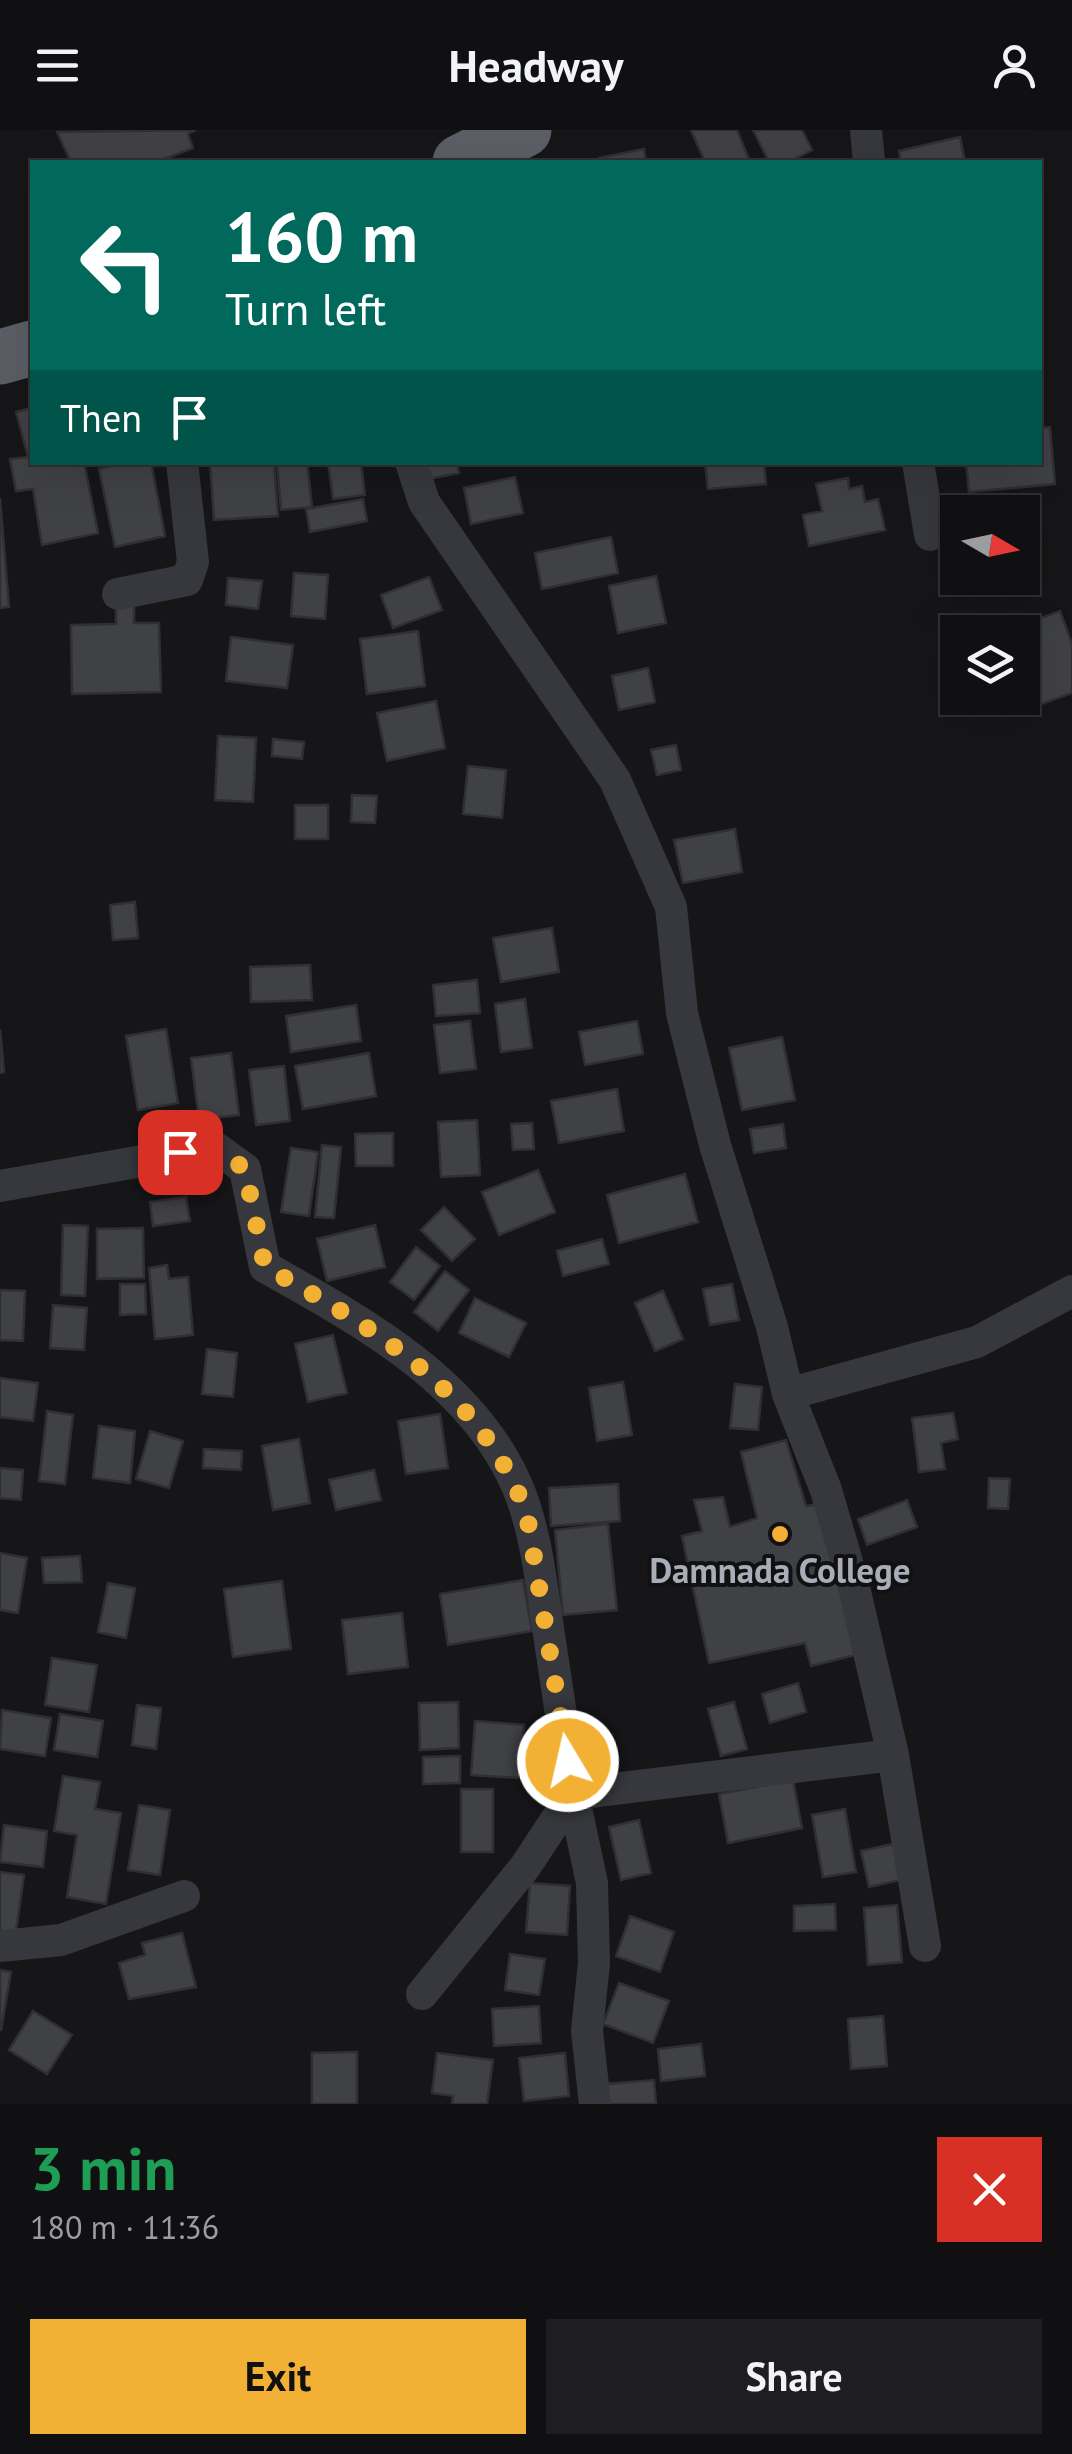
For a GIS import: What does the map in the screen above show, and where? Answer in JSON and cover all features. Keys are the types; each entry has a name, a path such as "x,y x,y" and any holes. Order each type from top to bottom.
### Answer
{"highway":[{"path":"464,160 524,130"},
{"path":"0,357 30,349"}],"street":[{"path":"866,130 870,160"},
{"path":"118,594 187,580 193,562 182,465"},
{"path":"412,465 424,502 615,780 671,906 682,1012 788,1394 826,1490 893,1756 925,1946"},
{"path":"918,465 930,535"},
{"path":"0,1186 216,1148 245,1169 265,1267 387,1339 422,1366 482,1426 516,1485 538,1562 573,1794 592,1883 594,1963 586,2031 595,2104"},
{"path":"788,1394 977,1342 1072,1291"},
{"path":"422,1994 525,1867 573,1794 893,1756"},
{"path":"0,1946 61,1940 184,1896"}],"building":[{"path":"196,130 188,134 193,148 162,160 70,160 57,132"},
{"path":"691,130 737,130 749,160 704,160"},
{"path":"753,130 802,130 812,150 793,160 768,160"},
{"path":"960,137 965,160 901,160 899,151"},
{"path":"644,149 646,160 600,160"},
{"path":"30,408 30,465 85,465 98,533 42,545 33,489 16,491 10,459 28,457 16,412"},
{"path":"1050,427 1055,484 969,492 966,465 1042,465 1042,428"},
{"path":"152,465 165,536 115,547 99,469"},
{"path":"210,465 274,465 278,516 214,520"},
{"path":"277,465 307,465 312,507 281,510"},
{"path":"328,465 361,465 365,495 333,499"},
{"path":"426,465 457,465 459,473 428,479"},
{"path":"705,465 764,465 766,484 708,489"},
{"path":"515,477 523,513 471,524 464,488"},
{"path":"848,478 849,489 862,486 865,502 878,499 885,530 809,546 803,515 822,511 816,484"},
{"path":"0,498 9,607 0,608"},
{"path":"363,499 367,521 310,532 306,509"},
{"path":"611,537 618,573 542,589 535,553"},
{"path":"294,573 328,575 325,619 291,616"},
{"path":"656,576 666,623 618,633 609,586"},
{"path":"429,577 442,610 393,628 381,595"},
{"path":"228,578 262,581 258,609 226,605"},
{"path":"116,602 134,602 134,623 159,623 161,692 72,694 71,625 116,624"},
{"path":"1060,611 1072,644 1072,693 1040,705 1040,618"},
{"path":"418,631 425,686 367,694 360,639"},
{"path":"231,637 293,645 287,688 226,681"},
{"path":"648,668 655,702 619,710 612,676"},
{"path":"436,701 445,748 387,761 377,713"},
{"path":"218,736 256,738 253,802 215,800"},
{"path":"273,739 304,742 302,759 272,756"},
{"path":"676,745 681,770 657,775 651,750"},
{"path":"468,766 506,770 502,818 463,814"},
{"path":"352,795 377,796 375,823 351,822"},
{"path":"295,805 328,805 328,839 295,839"},
{"path":"735,829 742,872 683,883 674,840"},
{"path":"135,902 138,938 113,940 110,905"},
{"path":"552,928 559,972 501,982 493,938"},
{"path":"310,965 312,1000 251,1002 250,967"},
{"path":"477,980 480,1013 436,1016 433,985"},
{"path":"525,999 532,1048 501,1052 495,1004"},
{"path":"356,1005 361,1041 291,1052 286,1016"},
{"path":"470,1021 476,1069 440,1073 434,1025"},
{"path":"637,1021 643,1054 585,1065 579,1032"},
{"path":"0,1029 4,1072 0,1073"},
{"path":"166,1029 178,1103 138,1110 126,1036"},
{"path":"782,1037 795,1100 742,1110 729,1048"},
{"path":"231,1053 239,1115 199,1120 191,1058"},
{"path":"369,1053 376,1096 303,1109 295,1066"},
{"path":"284,1066 290,1121 256,1125 249,1070"},
{"path":"617,1089 624,1131 559,1143 551,1101"},
{"path":"477,1120 480,1175 441,1177 438,1122"},
{"path":"532,1123 534,1149 513,1150 511,1124"},
{"path":"783,1124 786,1148 754,1153 750,1129"},
{"path":"393,1133 393,1166 356,1166 355,1134"},
{"path":"322,1145 341,1147 334,1218 315,1217"},
{"path":"291,1148 318,1152 309,1216 281,1212"},
{"path":"538,1170 555,1212 499,1235 482,1192"},
{"path":"685,1174 698,1222 619,1243 607,1195"},
{"path":"186,1197 190,1221 153,1226 150,1202"},
{"path":"444,1207 475,1239 452,1261 421,1230"},
{"path":"63,1225 88,1226 85,1296 61,1295"},
{"path":"375,1225 385,1267 327,1281 317,1239"},
{"path":"143,1228 144,1278 97,1279 97,1229"},
{"path":"602,1239 609,1264 563,1276 557,1251"},
{"path":"416,1247 440,1266 414,1300 390,1282"},
{"path":"167,1265 169,1279 188,1277 193,1335 155,1339 149,1268"},
{"path":"445,1271 469,1290 438,1331 414,1312"},
{"path":"120,1284 145,1284 146,1314 120,1315"},
{"path":"732,1284 739,1320 710,1325 703,1289"},
{"path":"0,1290 25,1291 23,1341 0,1340"},
{"path":"663,1291 683,1339 655,1351 635,1303"},
{"path":"475,1298 526,1323 509,1357 459,1333"},
{"path":"53,1305 87,1308 84,1350 50,1348"},
{"path":"333,1335 347,1393 308,1402 295,1344"},
{"path":"207,1349 237,1353 233,1397 202,1394"},
{"path":"0,1378 38,1383 33,1421 0,1417"},
{"path":"623,1382 632,1435 597,1441 589,1388"},
{"path":"735,1384 762,1387 758,1430 730,1428"},
{"path":"47,1411 73,1415 65,1484 39,1481"},
{"path":"953,1413 958,1439 941,1443 945,1469 919,1472 912,1418"},
{"path":"440,1414 448,1468 406,1474 398,1421"},
{"path":"99,1426 135,1431 130,1483 93,1478"},
{"path":"150,1431 183,1441 169,1488 136,1479"},
{"path":"299,1439 310,1503 273,1510 262,1446"},
{"path":"786,1440 806,1506 821,1504 855,1655 811,1666 805,1643 709,1663 682,1536 702,1531 694,1500 723,1497 730,1527 757,1518 741,1452"},
{"path":"204,1449 242,1451 241,1470 203,1468"},
{"path":"0,1468 23,1470 21,1500 0,1498"},
{"path":"374,1470 381,1500 336,1510 329,1480"},
{"path":"989,1478 1010,1479 1008,1509 988,1508"},
{"path":"618,1484 620,1521 551,1526 549,1488"},
{"path":"907,1500 917,1527 867,1545 858,1519"},
{"path":"608,1524 617,1610 563,1615 555,1530"},
{"path":"0,1553 27,1558 18,1613 0,1610"},
{"path":"80,1556 82,1582 44,1583 42,1558"},
{"path":"523,1580 532,1631 448,1645 440,1594"},
{"path":"282,1581 291,1649 233,1657 224,1589"},
{"path":"108,1583 135,1588 126,1638 98,1632"},
{"path":"402,1613 408,1667 348,1674 342,1620"},
{"path":"52,1658 97,1665 89,1712 45,1705"},
{"path":"798,1683 806,1712 770,1723 762,1694"},
{"path":"458,1702 459,1748 420,1750 419,1703"},
{"path":"734,1702 747,1749 721,1756 708,1709"},
{"path":"137,1705 161,1708 156,1749 132,1745"},
{"path":"2,1710 51,1718 45,1756 0,1749"},
{"path":"60,1714 103,1721 97,1757 54,1750"},
{"path":"475,1721 524,1725 520,1778 471,1775"},
{"path":"460,1756 460,1783 423,1784 423,1757"},
{"path":"63,1776 100,1782 95,1809 121,1813 106,1904 67,1897 77,1835 54,1831"},
{"path":"793,1780 802,1828 728,1843 719,1794"},
{"path":"461,1789 493,1789 493,1852 461,1852"},
{"path":"139,1805 170,1810 160,1875 128,1870"},
{"path":"845,1809 856,1872 823,1877 812,1815"},
{"path":"639,1820 651,1873 621,1880 609,1827"},
{"path":"4,1825 47,1831 43,1867 0,1862"},
{"path":"893,1844 900,1880 869,1887 861,1851"},
{"path":"0,1872 24,1875 15,1938 0,1936"},
{"path":"530,1883 570,1886 567,1935 526,1932"},
{"path":"835,1904 836,1930 794,1931 794,1906"},
{"path":"897,1905 902,1962 868,1965 864,1908"},
{"path":"630,1916 674,1932 660,1972 616,1956"},
{"path":"182,1933 196,1987 129,1999 119,1963 145,1955 142,1943"},
{"path":"510,1954 545,1959 539,1995 505,1990"},
{"path":"0,1970 11,1972 1,2030 0,2030"},
{"path":"619,1983 669,2001 653,2043 603,2024"},
{"path":"539,2006 541,2043 494,2046 492,2009"},
{"path":"33,2011 72,2035 47,2074 9,2050"},
{"path":"883,2016 887,2066 851,2069 848,2019"},
{"path":"701,2044 705,2076 661,2081 658,2049"},
{"path":"357,2052 357,2104 312,2104 312,2053"},
{"path":"437,2053 493,2060 487,2104 452,2104 453,2096 432,2093"},
{"path":"565,2053 569,2096 524,2101 519,2058"},
{"path":"654,2080 656,2104 609,2104 607,2084"}],"place":[{"name":"Damnada College","path":"780,1534"}],"route":[{"path":"180,1152 216,1148 245,1169 258,1248 265,1267 387,1339 422,1366 482,1426 516,1485 527,1515 538,1562 568,1761"}]}
